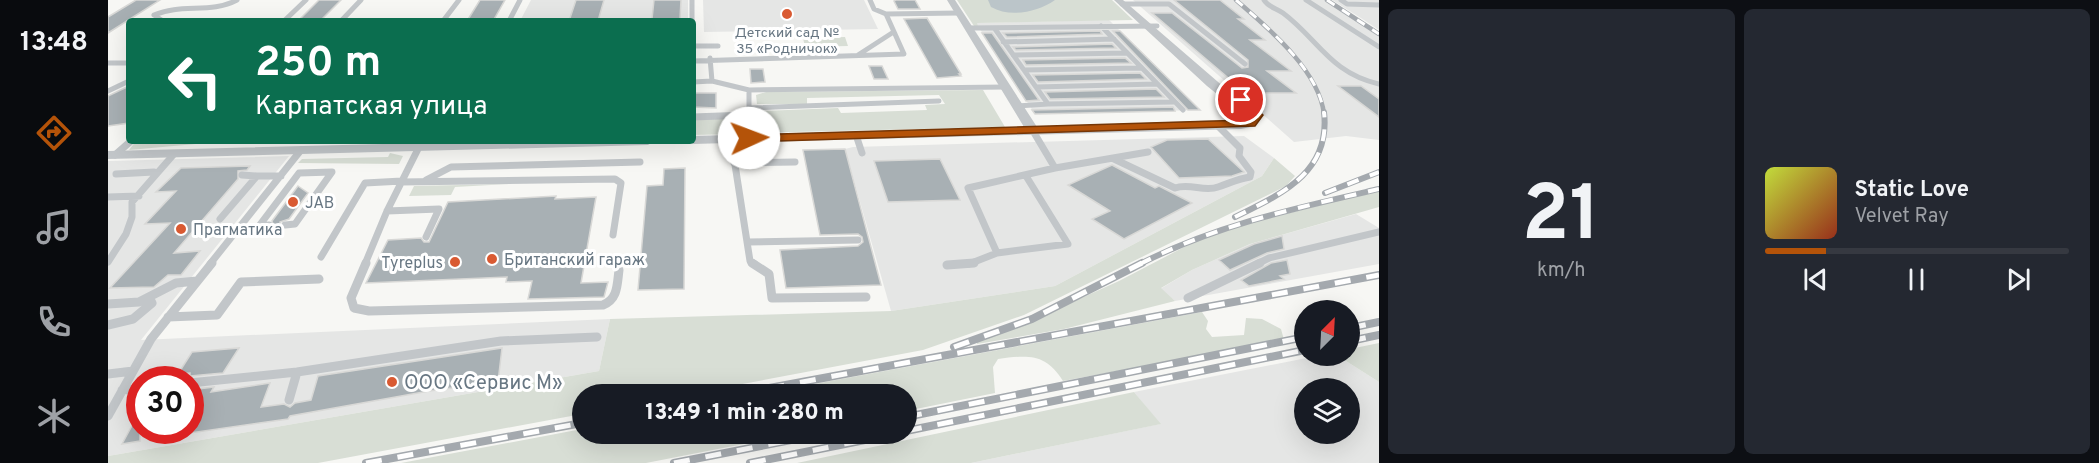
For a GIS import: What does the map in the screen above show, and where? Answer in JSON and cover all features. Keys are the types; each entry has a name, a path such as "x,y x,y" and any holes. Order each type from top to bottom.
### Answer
{"street":[{"path":"951,0 1033,131"},
{"path":"696,140 1218,126 1247,124 1255,119 1211,84 1125,2"},
{"path":"111,155 301,150 361,145 419,147 534,144"}],"lane":[{"path":"158,18 154,15 167,10 219,8 237,0"},
{"path":"287,18 306,0"},
{"path":"344,18 362,0"},
{"path":"445,18 459,0"},
{"path":"511,18 520,0"},
{"path":"692,0 692,18"},
{"path":"870,0 874,9 886,14 959,13"},
{"path":"1264,0 1283,13 1322,53 1361,80 1379,84"},
{"path":"1306,0 1379,47"},
{"path":"1341,0 1347,4 1379,5"},
{"path":"1125,2 1169,4 1245,64"},
{"path":"696,60 904,54 904,48 892,33 886,14"},
{"path":"1101,26 1183,110"},
{"path":"968,28 1152,26"},
{"path":"995,29 1048,104"},
{"path":"857,55 892,33"},
{"path":"1003,42 1114,39"},
{"path":"696,47 718,46"},
{"path":"1013,55 1127,53"},
{"path":"710,58 712,81"},
{"path":"108,63 126,63"},
{"path":"1024,70 1141,68"},
{"path":"696,82 712,81 749,90 1005,87"},
{"path":"108,91 126,82"},
{"path":"1036,87 1157,84"},
{"path":"749,90 752,108 747,116 749,138"},
{"path":"752,108 939,101"},
{"path":"1017,106 1174,102"},
{"path":"696,117 747,116"},
{"path":"1114,159 1174,188 1184,185 1217,188 1228,181 1250,177 1251,172 1239,156 1240,148 1218,126"},
{"path":"1033,131 1055,168"},
{"path":"856,135 862,153"},
{"path":"730,139 740,183 750,261 769,274 772,298 866,297"},
{"path":"111,155 127,144"},
{"path":"419,147 387,211 351,298 354,308 369,311 603,305 611,302 615,296 619,270"},
{"path":"136,366 150,339 301,150"},
{"path":"997,253 968,188 1055,168 1148,152"},
{"path":"116,174 154,172 174,154"},
{"path":"422,182 451,167 640,162"},
{"path":"734,163 795,162"},
{"path":"108,262 114,255 134,212 132,202 153,181 154,172"},
{"path":"269,225 259,226 299,173 332,172 295,224 285,225"},
{"path":"242,175 292,182"},
{"path":"220,219 257,176"},
{"path":"947,265 971,264 997,253 1068,244 1026,176"},
{"path":"321,257 365,183 615,179 621,183 613,235"},
{"path":"108,196 139,196"},
{"path":"387,211 439,208 426,237"},
{"path":"1188,298 1269,258 1379,232"},
{"path":"748,242 858,240"},
{"path":"168,317 217,315 241,282 319,279"},
{"path":"108,304 139,302 176,283 197,281"},
{"path":"108,325 122,324 142,314 152,303 149,297"},
{"path":"204,382 297,372 501,341 597,337"},
{"path":"108,374 126,372"},
{"path":"289,400 297,372"},
{"path":"108,416 126,383"},
{"path":"122,390 126,390"}],"shaded area":[{"path":"531,0 688,0 688,18 522,18"},
{"name":"Детский сад № 35 «Родничок»","path":"703,0 864,0 878,29 704,32"},
{"path":"957,0 1112,0 1133,20 977,23 978,26 974,26"},
{"path":"988,0 1055,0 1040,8 1015,13 991,7"},
{"path":"1133,0 1329,0 1379,32 1379,140 1346,136 1294,142"},
{"path":"1332,0 1379,0 1379,30 1364,20"},
{"path":"1109,20 1200,110 1035,114 976,23"},
{"path":"845,37 848,46 805,47 803,38"},
{"path":"983,90 1005,127 756,133 755,114 759,111 838,108 841,113 927,110 925,105 945,104 939,95 807,98 807,104 757,104 756,95 766,92"},
{"path":"696,119 739,119 740,134 696,135"},
{"path":"1244,136 1274,158 1262,176 1055,286 891,311 845,149 853,147"},
{"path":"134,144 196,144 129,150"},
{"path":"390,153 403,156 399,164 298,163 302,159 388,157"},
{"path":"289,156 141,340 610,319 599,371 204,439 204,366 126,366 126,444 177,444 108,456 108,161"},
{"path":"1274,158 1295,176 1286,186 1024,315 923,350 742,384 572,384 572,416 318,463 108,463 108,456 177,444 204,444 204,439 599,371 610,319 891,311 1055,286 1262,176"},
{"path":"509,184 455,187 451,195 409,196 414,186"},
{"path":"1379,190 1379,207 1250,244 1192,270 1161,288 1175,301 1064,329 977,344 977,341 1035,319 1119,281 1211,233"},
{"path":"1356,214 1379,228 1379,264 1175,301 1160,289 1192,270 1250,244"},
{"path":"1202,312 1208,321 1206,329 1212,337 1244,335 1246,318 1262,319 1281,329 1284,340 1063,381 1050,365 1035,358 998,359 993,367 995,393 917,409 917,384 815,384"},
{"path":"1379,343 1379,382 1354,366 1360,366 1360,347"},
{"path":"1294,361 1294,366 1354,366 1379,382 1379,463 971,463 1160,424 1134,392"},
{"path":"1134,392 1161,424 971,463 797,463 887,444 917,444 917,438"},
{"path":"572,431 572,444 743,444 646,463 401,463"}],"building":[{"path":"136,0 160,0 132,18 126,18 126,22 108,33 108,17"},
{"path":"319,0 341,0 323,18 301,18"},
{"path":"480,0 505,0 495,18 469,18"},
{"path":"576,0 604,0 599,18 570,18"},
{"path":"654,0 681,0 680,18 652,18"},
{"path":"915,0 920,9 898,9 894,1"},
{"path":"1174,0 1220,0 1244,19 1238,19 1265,40 1250,40 1291,71 1267,71 1296,93 1246,93 1152,13 1172,13 1242,68 1248,67 1248,60"},
{"path":"927,18 961,76 937,78 904,19"},
{"path":"1100,31 1102,34 1007,37 1003,33"},
{"path":"1113,31 1120,31 1200,110 1188,110"},
{"path":"982,33 992,33 1039,100 1026,101"},
{"path":"1112,44 1116,48 1016,50 1013,47"},
{"path":"1125,58 1131,63 1026,65 1023,60"},
{"path":"869,66 882,66 888,79 874,79"},
{"path":"750,69 763,69 765,82 751,83"},
{"path":"1140,73 1146,79 1038,82 1033,75"},
{"path":"1338,86 1361,86 1379,99 1379,117"},
{"path":"126,87 126,123 108,126 108,96"},
{"path":"1156,89 1164,97 1050,99 1045,92"},
{"path":"696,93 716,93 716,108 696,107"},
{"path":"1173,107 1175,111 1035,114 1032,110"},
{"path":"1208,139 1244,172 1232,176 1179,178 1151,147 1167,140"},
{"path":"845,149 881,285 786,288 780,250 858,246 863,242 862,237 858,234 820,235 803,150"},
{"path":"940,159 960,200 888,202 874,161"},
{"path":"1112,165 1155,188 1159,186 1192,203 1124,239 1092,219 1110,211 1068,185"},
{"path":"250,166 247,170 238,171 238,179 174,253 200,251 181,275 168,275 154,287 110,288 170,223 145,224 176,191 156,192 181,168"},
{"path":"685,168 684,289 638,290 647,186 663,185 664,169"},
{"name":"JAB","path":"298,186 308,193 289,219 280,222 281,230 270,230 274,227 272,221"},
{"path":"556,196 555,199 596,197 581,283 608,282 604,297 528,299 532,281 506,282 507,277 366,283 388,240 421,238 424,242 429,242 448,202"},
{"path":"1282,236 1284,249 1267,253 1230,270 1219,260 1254,244"},
{"path":"1287,260 1290,274 1280,276 1284,279 1249,286 1241,280 1271,263"},
{"path":"239,348 223,373 204,375 204,366 183,366 192,352"},
{"path":"502,348 498,382 429,391 290,416 288,419 204,431 204,388 214,387 211,392 270,383 261,407 284,404 290,407 295,403 311,400 318,376"}],"railway":[{"path":"1236,0 1276,36 1302,66 1320,98 1324,114"},
{"path":"1327,0 1379,34"},
{"path":"1235,217 1285,190 1311,166 1320,151 1324,133 1324,114"},
{"path":"1325,193 1379,172"},
{"path":"1141,264 1198,238 1227,228 1379,189"},
{"path":"954,347 1032,319 1141,264"},
{"path":"791,384 1379,275"},
{"path":"1360,326 1379,322"},
{"path":"1360,339 1379,335"},
{"path":"917,415 1294,339"},
{"path":"917,429 1294,352"},
{"path":"366,463 572,425"},
{"path":"674,463 771,444"},
{"path":"750,463 845,444"}],"place":[{"name":"Детский сад № 35 «Родничок»","path":"787,14"},
{"name":"JAB","path":"293,202"},
{"name":"Прагматика","path":"181,229"},
{"name":"Британский гараж","path":"492,259"},
{"name":"Tyreplus","path":"455,262"},
{"name":"ООО «Сервис М»","path":"392,382"}],"route":[{"path":"749,138 1251,123 1258,115 1241,100"}]}
